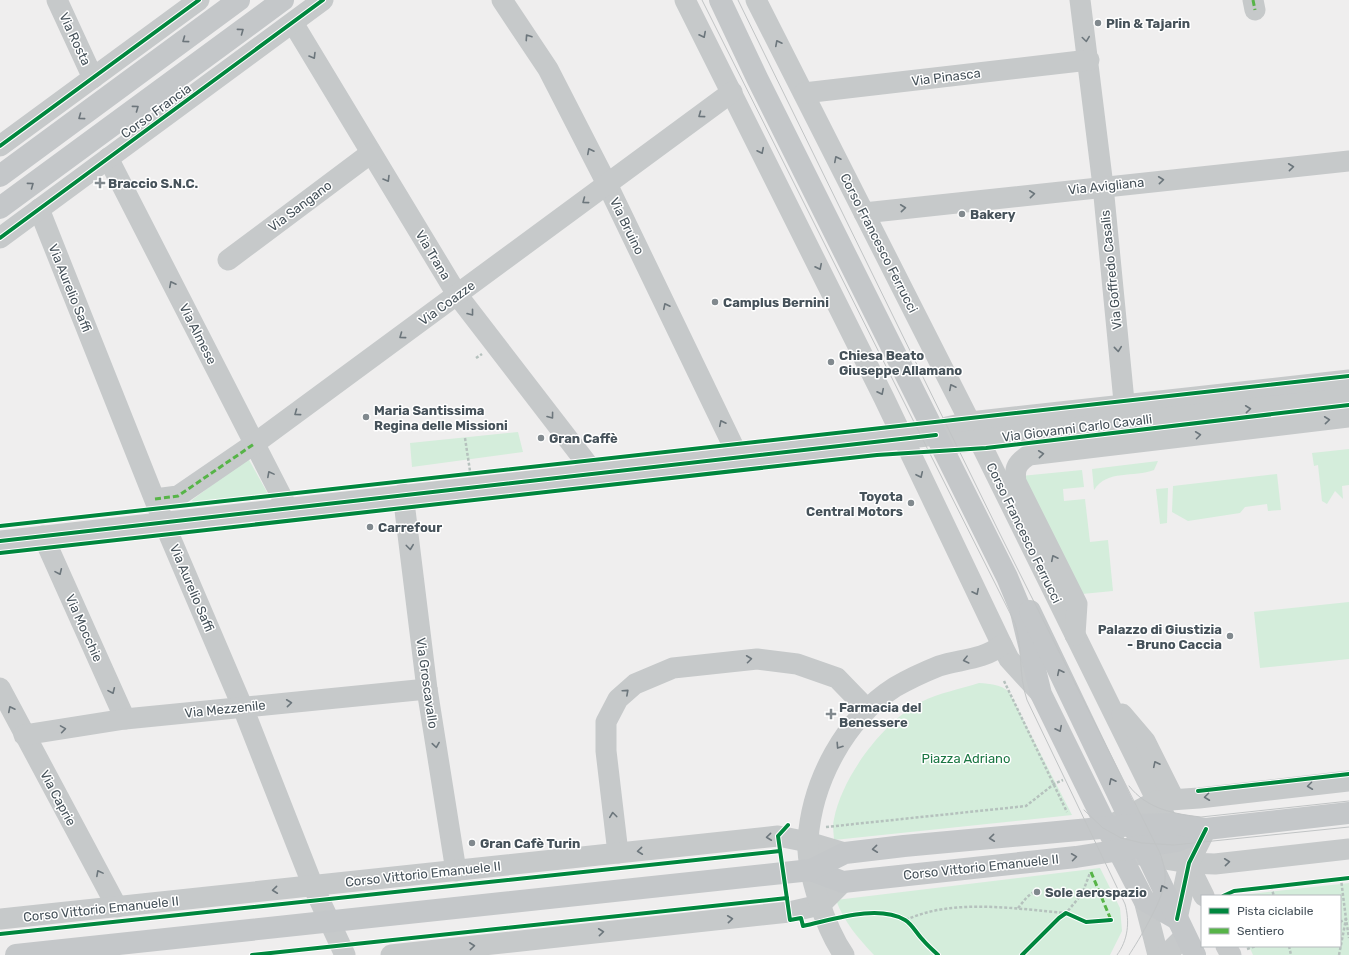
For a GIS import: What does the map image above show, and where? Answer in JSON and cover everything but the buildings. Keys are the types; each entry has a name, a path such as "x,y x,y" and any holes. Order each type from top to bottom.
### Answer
{"main road":[{"path":"0,176 239,0"},
{"name":"Corso Francia","path":"0,208 283,0"},
{"path":"720,0 757,78 1007,577 1020,608 1041,694 1118,850 1144,900 1181,927"},
{"path":"1007,577 1033,616 1195,955"},
{"name":"Corso Vittorio Emanuele II","path":"16,955 811,870 845,853 1107,827 1131,821 1173,833 1349,813"},
{"name":"Corso Vittorio Emanuele II","path":"811,870 844,882 1056,859 1118,850 1146,851 1173,833"}],"street":[{"name":"Via Rosta","path":"58,0 93,78"},
{"path":"0,146 199,0"},
{"name":"Corso Francia","path":"0,238 324,0"},
{"name":"Via Bruino","path":"502,0 548,69 607,184 739,458"},
{"path":"685,0 732,92 903,440 996,650 1009,659 1041,694"},
{"name":"Corso Francesco Ferrucci","path":"756,0 974,431 1100,687 1165,800 1173,833 1204,895"},
{"name":"Via Goffredo Casalis","path":"1080,0 1103,186 1125,413"},
{"name":"Via Trana","path":"293,23 458,296 595,474"},
{"name":"Via Pinasca","path":"804,94 1088,60"},
{"name":"Via Coazze","path":"155,499 178,496 254,444 458,296 732,92"},
{"name":"Via Sangano","path":"228,260 371,153"},
{"name":"Via Almese","path":"108,158 288,509"},
{"name":"Via Avigliana","path":"864,213 1103,186 1349,161"},
{"name":"Via Aurelio Saffi","path":"39,209 164,523 243,708 313,886 345,955"},
{"name":"Via Giovanni Carlo Cavalli","path":"936,435 955,443 974,431 1125,413 1349,380"},
{"name":"Via Giovanni Carlo Cavalli","path":"974,431 1089,426 1125,413 1165,418 1296,413 1349,398"},
{"path":"1075,636 1077,604 1016,482 1015,471 1019,462 1029,455 1164,439 1296,413 1349,417"},
{"path":"1164,439 1165,418"},
{"path":"1089,426 1093,448"},
{"path":"0,541 288,509 404,494 903,440 936,435"},
{"name":"Via Groscavallo","path":"404,494 427,689 456,871"},
{"name":"Via Mocchie","path":"43,536 125,719"},
{"path":"844,955 826,921 820,904 811,870 808,842 810,818 825,773 836,751 851,728 867,709 895,687 917,675 940,666 996,650"},
{"path":"618,853 606,751 606,722 618,699 635,684 673,668 757,658 798,664 838,678 867,709"},
{"name":"Via Caprie","path":"0,688 117,907"},
{"name":"Via Mezzenile","path":"24,735 125,719 427,689"},
{"name":"Corso Vittorio Emanuele II","path":"1131,821 1165,800 1199,798 1349,781"},
{"path":"1166,955 1181,927 1188,864 1206,829"},
{"name":"Corso Vittorio Emanuele II","path":"0,919 778,836 808,842 845,853"},
{"name":"Corso Vittorio Emanuele II","path":"1146,851 1188,864 1215,864 1349,849"},
{"path":"391,955 789,912 820,904 844,882"},
{"path":"1144,900 1158,955"}],"path":[{"path":"465,438 471,473"},
{"path":"463,474 478,472"},
{"path":"834,827 1026,806 1054,784 996,650"},
{"path":"1333,880 1343,879 1349,938"},
{"path":"1264,888 1279,886"},
{"path":"1271,887 1274,895"},
{"path":"1018,909 1027,897 1035,891"},
{"path":"906,920 921,913 985,905 1066,913 1072,916"},
{"path":"1059,918 1066,913"},
{"path":"900,918 906,920 910,926"},
{"path":"1341,922 1346,919"},
{"path":"1341,945 1346,919"}],"green space":[{"path":"518,432 523,452 412,467 410,443"},
{"path":"1349,449 1349,485 1342,486 1343,499 1335,491 1327,504 1322,501 1318,465 1314,466 1312,453"},
{"path":"248,458 268,494 193,503 192,500"},
{"path":"1158,461 1154,470 1106,479 1099,483 1094,490 1092,469"},
{"path":"1082,470 1084,487 1063,489 1064,501 1085,499 1090,542 1108,540 1113,591 1082,594 1021,476"},
{"path":"1277,474 1281,510 1268,511 1267,504 1245,507 1240,513 1188,521 1172,512 1173,486"},
{"path":"1168,488 1167,523 1160,524 1156,489"},
{"path":"1349,602 1349,659 1260,668 1254,612"},
{"name":"Piazza Adriano","path":"979,683 999,686 1009,692 1072,815 834,840 833,822 838,803 855,769 866,752 879,737 892,723 921,702"},
{"path":"1100,868 1120,908 1122,931 1110,955 874,955 852,929 839,908 836,900"},
{"path":"1349,883 1349,955 1253,955 1249,947 1341,947 1341,895 1241,895"}],"tram line":[{"path":"702,0 1015,623 1019,642 1022,681 1027,700 1125,904 1128,924 1127,931 1124,943 1117,955"},
{"path":"738,0 1000,534 1160,853 1165,873 1164,888 1156,908 1129,955"},
{"path":"1129,786 1144,800 1162,809 1201,817 1349,801"},
{"path":"1084,810 1103,828 1121,838 1142,843 1174,845 1349,827"}],"marked path":[{"path":"1253,0 1255,10"},
{"path":"155,499 178,496 254,444"},
{"path":"1091,872 1111,920"}],"cycle path":[{"path":"0,146 199,0"},
{"path":"0,238 323,0"},
{"path":"0,526 1349,376"},
{"path":"0,553 877,455 986,448 1349,405"},
{"path":"0,541 936,435"},
{"path":"1198,791 1349,774"},
{"path":"788,825 778,836 790,920 801,918 803,926 841,917 868,913 894,915 908,922 938,955"},
{"path":"1177,919 1189,863 1206,829"},
{"path":"0,934 780,851"},
{"path":"1225,895 1234,891 1349,878"},
{"path":"252,955 787,898"},
{"path":"1022,955 1059,918 1066,913 1086,922 1111,920"}],"place":[{"name":"Plin & Tajarin","path":"1098,23"},
{"name":"Braccio S.N.C.","path":"100,183"},
{"name":"Bakery","path":"962,214"},
{"name":"Camplus Bernini","path":"715,302"},
{"name":"Chiesa Beato Giuseppe Allamano","path":"831,362"},
{"name":"Maria Santissima Regina delle Missioni","path":"366,417"},
{"name":"Gran Caffè","path":"541,438"},
{"name":"Toyota Central Motors","path":"911,503"},
{"name":"Carrefour","path":"370,527"},
{"name":"Palazzo di Giustizia - Bruno Caccia","path":"1230,636"},
{"name":"Farmacia del Benessere","path":"831,714"},
{"name":"Gran Cafè Turin","path":"472,843"},
{"name":"Sole aerospazio","path":"1037,892"}]}
